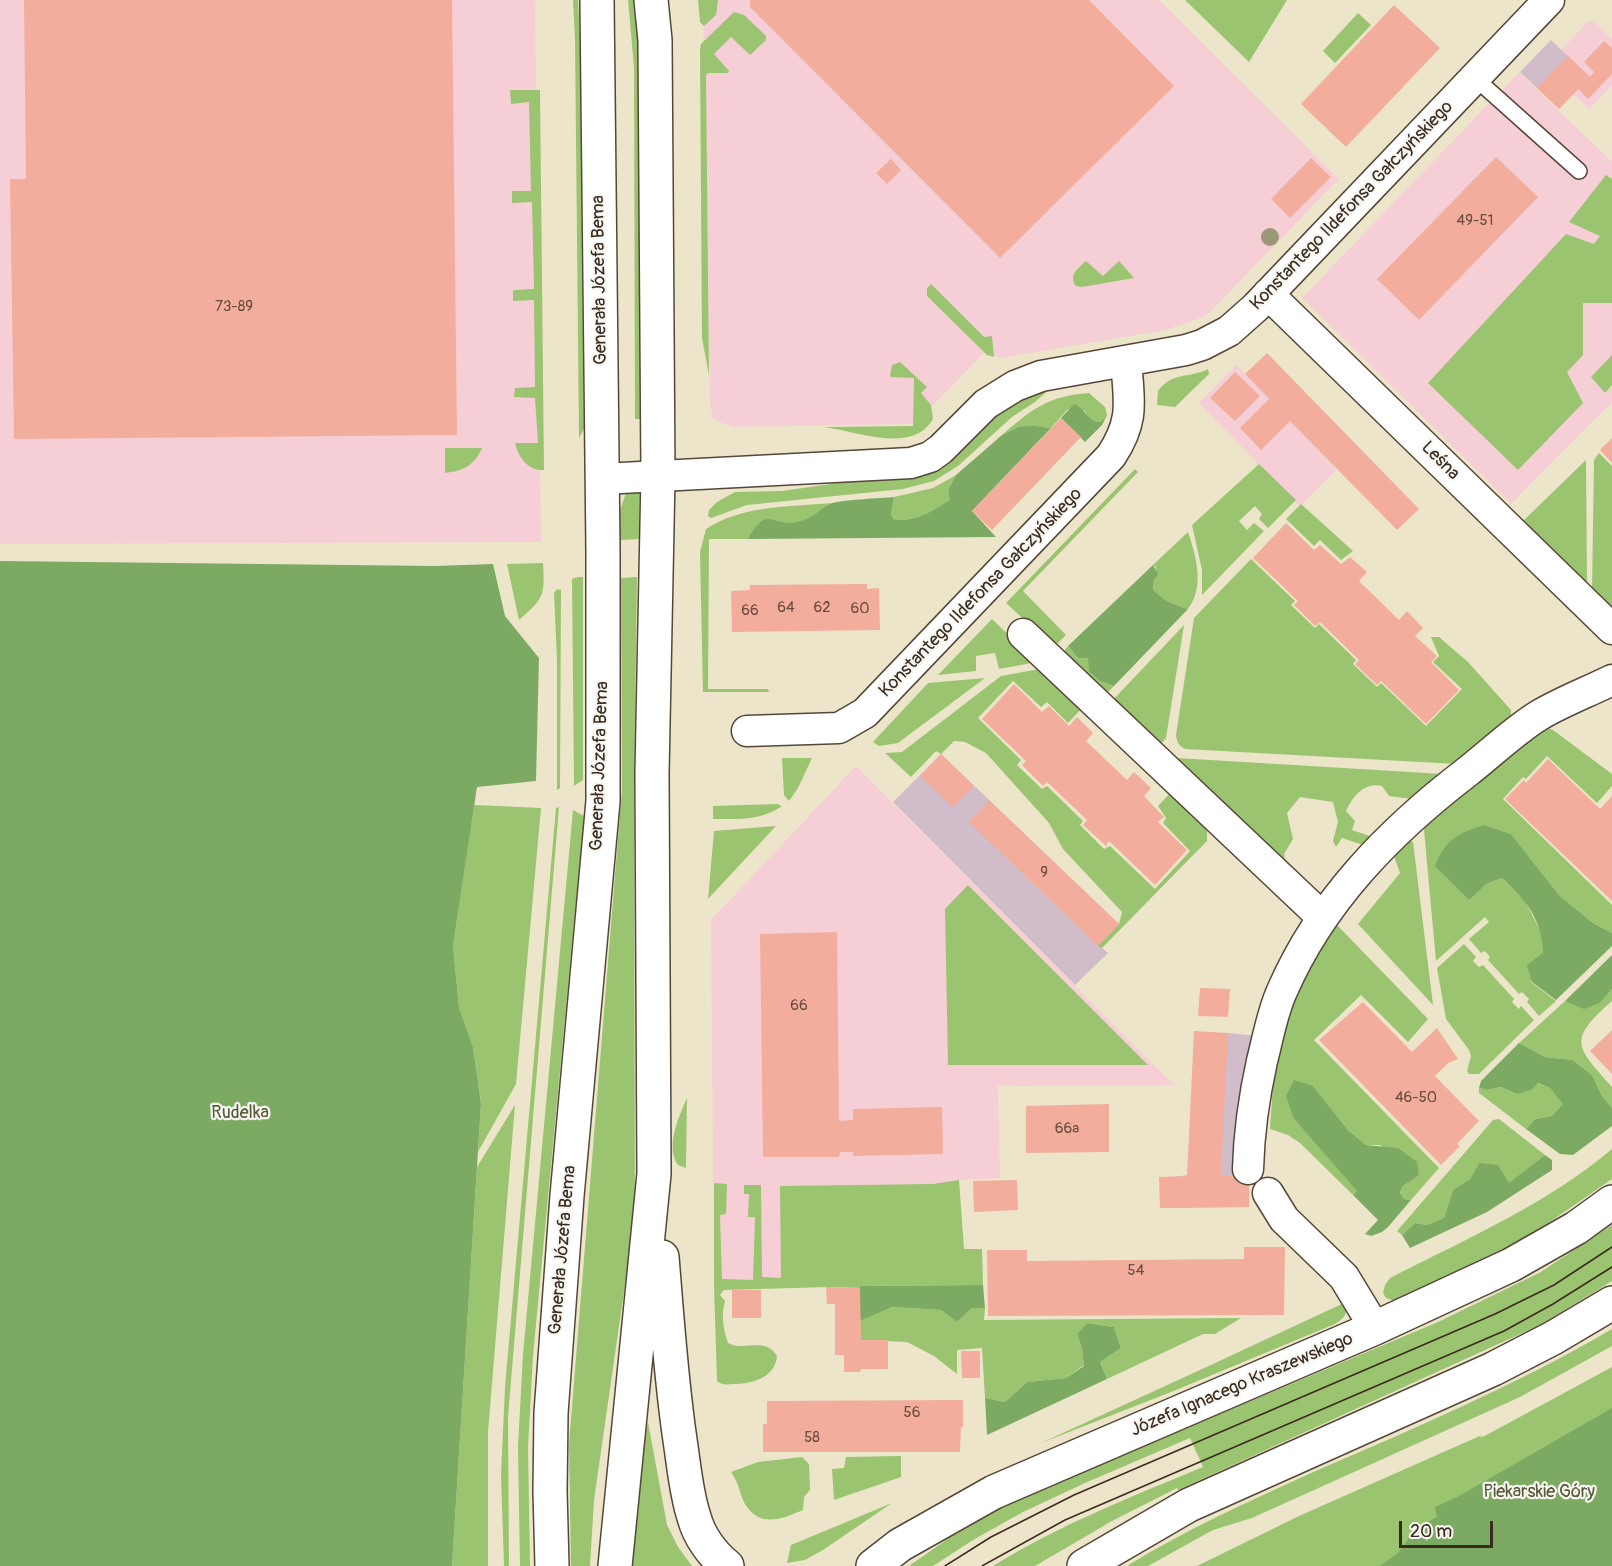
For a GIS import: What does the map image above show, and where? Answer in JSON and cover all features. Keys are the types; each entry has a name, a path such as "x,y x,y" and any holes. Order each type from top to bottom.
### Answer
{"main road":[{"name":"Generała Józefa Bema","path":"552,1566 551,1413 567,1196 603,801 597,0"},
{"path":"651,0 655,40 658,476 652,773 654,1174 673,1393 687,1487 694,1518 701,1534 712,1551 727,1566"},
{"path":"615,1566 654,1174"},
{"name":"Józefa Ignacego Kraszewskiego","path":"873,1566 900,1545 994,1492 1375,1328 1511,1265 1576,1228 1612,1202"},
{"path":"1083,1566 1189,1505 1493,1369 1553,1338 1612,1303"},
{"path":"859,1566 900,1545"}],"street":[{"name":"Konstantego Ildefonsa Gałczyńskiego","path":"602,479 910,463 930,457 941,449 972,416 1000,394 1015,386 1041,376 1186,350 1213,341 1239,322 1268,294 1549,0"},
{"name":"Leśna","path":"1268,294 1612,629"},
{"name":"Konstantego Ildefonsa Gałczyńskiego","path":"747,731 838,728 865,713 1112,456 1124,437 1129,419 1126,361"},
{"path":"1023,634 1322,917"},
{"path":"1248,1169 1249,1134 1254,1096 1281,993 1301,951 1322,917 1366,862 1415,814 1539,716 1612,680"},
{"path":"1268,1193 1284,1219 1344,1277 1375,1328"}],"lane":[{"path":"1475,78 1579,171"}],"shaded area":[{"path":"0,0 535,0 541,542 0,544"},
{"path":"703,0 1159,0 1339,179 1206,316 1165,330 1000,358 985,352 914,424 736,427 721,423 713,418 710,405"},
{"path":"1589,21 1594,21 1612,39 1612,85 1589,109 1573,94 1589,77 1561,50"},
{"path":"1551,40 1590,77 1559,109 1520,72"},
{"path":"1519,72 1612,162 1612,402 1511,504 1302,298"},
{"path":"1236,365 1337,469 1300,507 1199,403"},
{"path":"941,754 1119,924 1099,945 1108,953 1075,985 893,802"},
{"path":"856,766 1174,1085 998,1086 1000,1178 959,1180 966,1285 714,1285 711,920"},
{"path":"1228,1033 1260,1036 1249,1176 1249,1207 1160,1208 1175,1177 1187,1175"}],"green space":[{"path":"573,0 578,0 580,36 584,429 579,438 575,39"},
{"path":"628,0 635,0 639,38 640,419 635,419 634,67"},
{"path":"698,0 718,0 716,15 704,26 700,22"},
{"path":"1185,0 1287,0 1249,62"},
{"path":"734,12 744,15 766,36 766,40 750,55 731,37 714,54 729,71 728,73 708,73 706,75 709,376 702,338 700,50 701,44"},
{"path":"1358,13 1371,25 1335,63 1323,51"},
{"path":"510,90 540,90 544,470 529,466 515,443 538,443 535,398 514,397 515,388 535,387 534,300 513,301 513,290 534,289 532,202 512,203 512,191 531,191 529,102 511,104"},
{"path":"1606,175 1612,179 1612,303 1583,303 1583,355 1567,372 1583,403 1518,470 1428,383 1566,234 1594,244 1600,236 1569,222"},
{"path":"1086,261 1103,276 1119,261 1134,278 1082,287 1076,286 1074,276 1077,269"},
{"path":"931,284 984,337 992,336 994,357 987,355 927,296 927,288"},
{"path":"1612,355 1612,385 1605,393 1591,377"},
{"path":"900,362 927,387 921,393 931,405 933,419 924,430 912,436 883,438 824,427 913,426 914,378 891,377 890,375 892,365"},
{"path":"1208,369 1209,374 1175,407 1157,405 1158,391 1169,381"},
{"path":"1050,389 1012,417 958,466 934,481 903,489 747,505 711,518 708,516 709,510 717,502 735,492 782,491 859,480 915,478 941,467 1001,411 1025,397"},
{"path":"1089,393 1105,407 1107,415 1101,422 1091,419 1085,411 1068,409 1051,428 1026,428 1002,435 1041,405 1062,397"},
{"path":"1074,404 1096,421 1101,422 1107,415 1102,425 1085,442 1061,418"},
{"path":"1019,427 1051,428 972,511 996,537 748,539 760,522 766,519 789,523 803,521 830,504 841,501 894,497 891,514 893,519 916,518 950,500 948,490 956,475 1002,435"},
{"path":"445,448 482,448 467,467 445,473"},
{"path":"1599,453 1612,466 1612,610 1592,590 1594,460"},
{"path":"1586,460 1587,585 1523,521"},
{"path":"1259,464 1296,500 1268,528 1259,519 1262,514 1255,506 1239,521 1247,530 1254,523 1264,531 1202,595 1202,570 1192,525"},
{"path":"1135,469 1138,472 1023,591 1066,635 1054,647 1006,603"},
{"path":"956,475 948,490 951,500 916,518 893,519 891,514 894,497 933,488"},
{"path":"640,488 639,539 619,540 619,513 627,490"},
{"path":"831,503 802,522 788,523 770,519 760,522 748,539 709,539 708,689 768,689 769,692 703,692 700,552 706,529 720,521 750,511"},
{"path":"1301,504 1353,551 1341,560 1320,540 1314,546 1286,519"},
{"path":"1188,532 1194,551 1198,581 1188,609 1173,604 1153,589 1156,567 1153,565"},
{"path":"1251,559 1295,601 1291,605 1315,628 1319,624 1356,660 1353,664 1377,687 1381,683 1426,726 1462,689 1433,662 1439,656 1431,637 1439,637 1468,662 1511,710 1511,717 1457,764 1185,749 1178,743 1176,735 1194,618"},
{"name":"Rudelka","path":"0,561 435,566 493,564 505,616 539,658 536,781 477,787 453,946 459,1007 473,1047 481,1103 452,1566 0,1566"},
{"path":"543,563 544,583 541,596 519,620 507,564"},
{"path":"1153,565 1158,574 1154,580 1153,589 1173,604 1188,609 1114,686 1100,681 1089,671 1088,658 1078,658 1068,646"},
{"path":"583,577 583,780 574,786 572,579"},
{"path":"637,577 634,789 635,1215 594,1500 590,1566 571,1566 569,1444 622,789 621,578"},
{"path":"557,589 561,590 560,788 557,790 557,660 554,593"},
{"path":"992,619 1037,662 999,669 995,653 976,656 976,671 938,675"},
{"path":"1184,625 1166,738 1159,746 1110,703"},
{"path":"1068,646 1078,658 1088,658 1100,681 1114,686 1104,696 1062,654"},
{"path":"1045,668 1083,707 1068,723 1047,702 1041,707 1013,681 978,718 1021,760 1017,765 1042,789 1047,786 1083,821 1080,825 1104,849 1110,846 1155,889 1190,851 1163,823 1166,818 1158,806 1171,792 1207,826 1207,841 1102,948 1098,946 1119,924 1122,912 1063,849 1049,823 986,753 965,742 954,741 941,754 936,751 911,777 885,753 902,752 1001,676"},
{"path":"985,678 898,743 879,746 873,742 928,683"},
{"path":"1545,727 1553,730 1612,774 1612,786 1597,803 1547,756 1503,799 1612,905 1612,933 1593,923 1560,896 1511,834 1485,825 1486,884 1502,878 1524,899 1542,934 1543,953 1531,982 1556,1001 1539,1016 1527,1002 1529,999 1522,992 1519,994 1488,960 1490,957 1485,951 1481,953 1469,939 1489,922 1485,917 1436,961 1423,819"},
{"path":"782,758 812,758 798,788 789,801 784,795"},
{"path":"1177,758 1443,774 1419,800 1389,796 1382,786 1376,785 1360,791 1346,811 1355,821 1352,830 1376,838 1369,847 1342,838 1336,847 1333,841 1338,822 1333,802 1300,797 1287,813 1293,839 1284,854 1286,863 1174,760"},
{"path":"777,804 782,806 758,817 713,819 713,806"},
{"path":"474,805 541,808 516,1084 478,1152 481,1102 473,1047 459,1007 453,946"},
{"path":"559,807 508,1417 509,1566 504,1566 501,1475 505,1387 556,808"},
{"path":"573,810 584,816 533,1356 528,1447 530,1566 520,1566 518,1446 523,1354"},
{"path":"1485,825 1511,834 1560,896 1593,923 1612,933 1612,946 1556,1000 1532,982 1527,965 1543,953 1542,941 1536,920 1518,894 1502,878 1486,884 1469,900 1435,866 1443,850 1454,838"},
{"path":"776,826 708,899 714,831"},
{"path":"1401,838 1413,842 1433,1005 1358,924 1400,873 1391,848"},
{"path":"968,885 1148,1065 948,1065 945,909"},
{"path":"1331,925 1338,926 1428,1019 1408,1042 1361,995 1314,1040 1439,1168 1411,1200 1404,1199 1400,1194 1403,1186 1419,1174 1380,1145 1366,1145 1348,1130 1313,1086 1294,1119 1358,1191 1353,1195 1300,1143 1288,1135 1270,1129 1274,1070 1280,1029"},
{"path":"1464,944 1476,957 1473,961 1479,967 1483,965 1514,999 1512,1002 1519,1009 1521,1006 1534,1020 1479,1074 1469,1074 1467,1071 1471,1056 1469,1050 1446,1019 1437,968"},
{"path":"1612,955 1612,989 1600,1003 1584,1009 1565,1001"},
{"path":"1612,989 1612,1001 1588,1026 1583,1035 1582,1044 1584,1053 1612,1087 1612,1108 1602,1096 1592,1075 1573,1060 1545,1057 1519,1043 1565,1001 1584,1008 1600,1003"},
{"path":"1519,1043 1545,1057 1573,1060 1592,1075 1602,1096 1612,1108 1612,1126 1573,1155 1560,1154 1526,1129 1535,1119 1552,1116 1563,1104 1550,1088 1538,1083 1531,1090 1517,1094 1501,1087 1487,1090 1479,1088 1481,1081"},
{"path":"1294,1080 1313,1086 1348,1130 1366,1145 1398,1148 1417,1162 1419,1175 1403,1186 1400,1193 1404,1199 1411,1200 1382,1232 1371,1236 1365,1234 1378,1220 1353,1195 1357,1191 1294,1119 1286,1096"},
{"path":"1537,1083 1550,1088 1564,1104 1552,1116 1535,1119 1526,1129 1479,1093 1479,1088 1487,1090 1501,1087 1517,1094"},
{"path":"687,1098 686,1168 678,1165 674,1158 673,1141"},
{"path":"515,1105 488,1432 488,1566 452,1566 477,1167"},
{"path":"1499,1119 1545,1155 1509,1184 1479,1163 1470,1179 1453,1190 1444,1218 1427,1225 1415,1223 1402,1235 1397,1231 1493,1120"},
{"path":"1612,1149 1612,1179 1544,1226 1499,1253 1395,1301 1386,1298 1383,1293 1390,1278 1533,1204 1587,1169"},
{"path":"1545,1155 1552,1160 1552,1170 1487,1212 1410,1248 1402,1235 1415,1223 1427,1225 1444,1218 1453,1190 1470,1179 1479,1163 1498,1165 1509,1183"},
{"path":"959,1180 964,1249 982,1249 983,1285 724,1290 720,1295 725,1301 723,1322 728,1343 741,1346 761,1345 772,1350 777,1356 772,1370 756,1381 721,1384 717,1381 714,1183 727,1184 726,1214 720,1215 722,1279 753,1280 755,1217 748,1217 749,1194 744,1194 744,1185 761,1185 762,1277 781,1278 780,1186 933,1184"},
{"path":"1612,1225 1612,1281 1540,1325 1178,1490 1177,1488 1112,1521 1035,1566 993,1566 1069,1525 1203,1467 1190,1438 1023,1512 933,1566 909,1566 949,1538 1014,1501 1438,1322 1539,1273"},
{"path":"983,1285 985,1308 972,1308 957,1322 941,1310 892,1307 860,1321 860,1286"},
{"path":"1346,1302 1345,1315 1335,1324 1041,1443 1213,1364"},
{"path":"891,1307 941,1310 957,1322 972,1308 985,1308 984,1320 1241,1318 1215,1334 1203,1334 1107,1379 1100,1362 1121,1348 1114,1327 1087,1323 1077,1334 1084,1365 1066,1378 1027,1382 1005,1402 985,1398 982,1348 957,1350 957,1374 934,1356 907,1342 861,1340 860,1321"},
{"path":"1087,1323 1114,1327 1121,1348 1100,1362 1107,1379 987,1435 985,1398 1005,1402 1027,1382 1066,1378 1084,1366 1077,1334"},
{"path":"1612,1329 1612,1346 1520,1397 1252,1518 1213,1530 1148,1566 1127,1566 1217,1517 1501,1388"},
{"name":"Piekarskie Góry","path":"1612,1367 1612,1566 1197,1566 1299,1516 1482,1435 1480,1438"},
{"path":"1612,1408 1612,1566 1380,1566 1398,1553 1416,1528 1437,1517 1435,1507 1459,1496"},
{"path":"648,1422 667,1525 678,1547 692,1566 631,1566 639,1455"},
{"path":"901,1456 901,1477 834,1500 832,1469 844,1468 846,1457"},
{"path":"802,1457 809,1464 810,1490 804,1497 803,1510 774,1519 759,1517 753,1513 747,1507 731,1472 758,1462"},
{"path":"892,1503 823,1550 805,1560 787,1563 791,1545"}],"building":[{"path":"24,0 452,0 457,435 14,439 10,179 26,179"},
{"path":"750,0 1089,0 1174,86 1000,258 750,7"},
{"path":"1394,5 1440,48 1346,147 1301,104"},
{"path":"1604,41 1612,48 1612,74 1588,99 1578,89 1559,109 1537,88 1568,56 1590,77 1594,72 1584,62"},
{"path":"1496,157 1538,197 1419,320 1377,279"},
{"path":"1311,158 1331,177 1290,218 1271,199"},
{"path":"891,159 901,170 887,184 876,173"},
{"path":"1267,353 1419,509 1397,530 1290,421 1261,450 1240,428 1269,399 1245,374"},
{"path":"1235,372 1260,396 1235,421 1210,398"},
{"path":"1061,418 1081,437 992,530 972,511"},
{"path":"1612,438 1612,463 1600,450"},
{"path":"1286,523 1314,550 1320,545 1341,564 1350,557 1367,572 1359,581 1399,620 1407,611 1423,628 1415,636 1437,656 1431,662 1459,690 1426,724 1381,681 1377,685 1355,664 1359,660 1320,622 1315,626 1294,605 1298,601 1253,558"},
{"path":"867,584 867,589 879,588 880,630 732,632 731,591 750,590 750,585"},
{"path":"1014,684 1042,712 1049,706 1069,726 1077,717 1093,733 1086,741 1127,780 1134,772 1151,788 1144,796 1164,817 1158,822 1187,850 1155,885 1109,841 1106,846 1083,825 1087,820 1047,782 1043,786 1022,765 1026,761 982,719"},
{"path":"941,754 974,786 953,807 920,776"},
{"path":"1548,759 1600,809 1612,796 1612,901 1505,799 1524,780 1526,783"},
{"path":"989,800 1119,924 1098,946 969,822"},
{"path":"837,932 839,1121 853,1120 853,1109 942,1107 943,1154 853,1156 853,1152 840,1152 839,1157 763,1157 760,934"},
{"path":"1200,988 1230,989 1228,1017 1198,1016"},
{"path":"1363,1002 1412,1052 1437,1028 1458,1059 1448,1063 1435,1076 1479,1121 1457,1144 1460,1146 1441,1165 1319,1040"},
{"path":"1612,1030 1612,1074 1590,1051"},
{"path":"1194,1031 1228,1033 1221,1175 1249,1176 1249,1207 1160,1208 1159,1177 1187,1176"},
{"path":"1109,1104 1109,1152 1026,1153 1026,1106"},
{"path":"1017,1180 1018,1210 974,1212 973,1181"},
{"path":"1244,1247 1285,1247 1284,1315 988,1316 987,1250 1027,1250 1027,1261 1244,1259"},
{"path":"826,1287 860,1288 861,1340 888,1340 888,1369 861,1369 860,1372 844,1372 844,1355 835,1355 835,1304 827,1304"},
{"path":"732,1290 761,1290 761,1318 732,1318"},
{"path":"961,1351 980,1351 980,1378 962,1378"},
{"path":"963,1400 960,1452 763,1452 763,1424 767,1424 767,1401"}],"tram line":[{"path":"945,1566 991,1537 1074,1495 1495,1314 1554,1285 1612,1247"},
{"path":"982,1566 1065,1520 1504,1331 1612,1267"}]}
